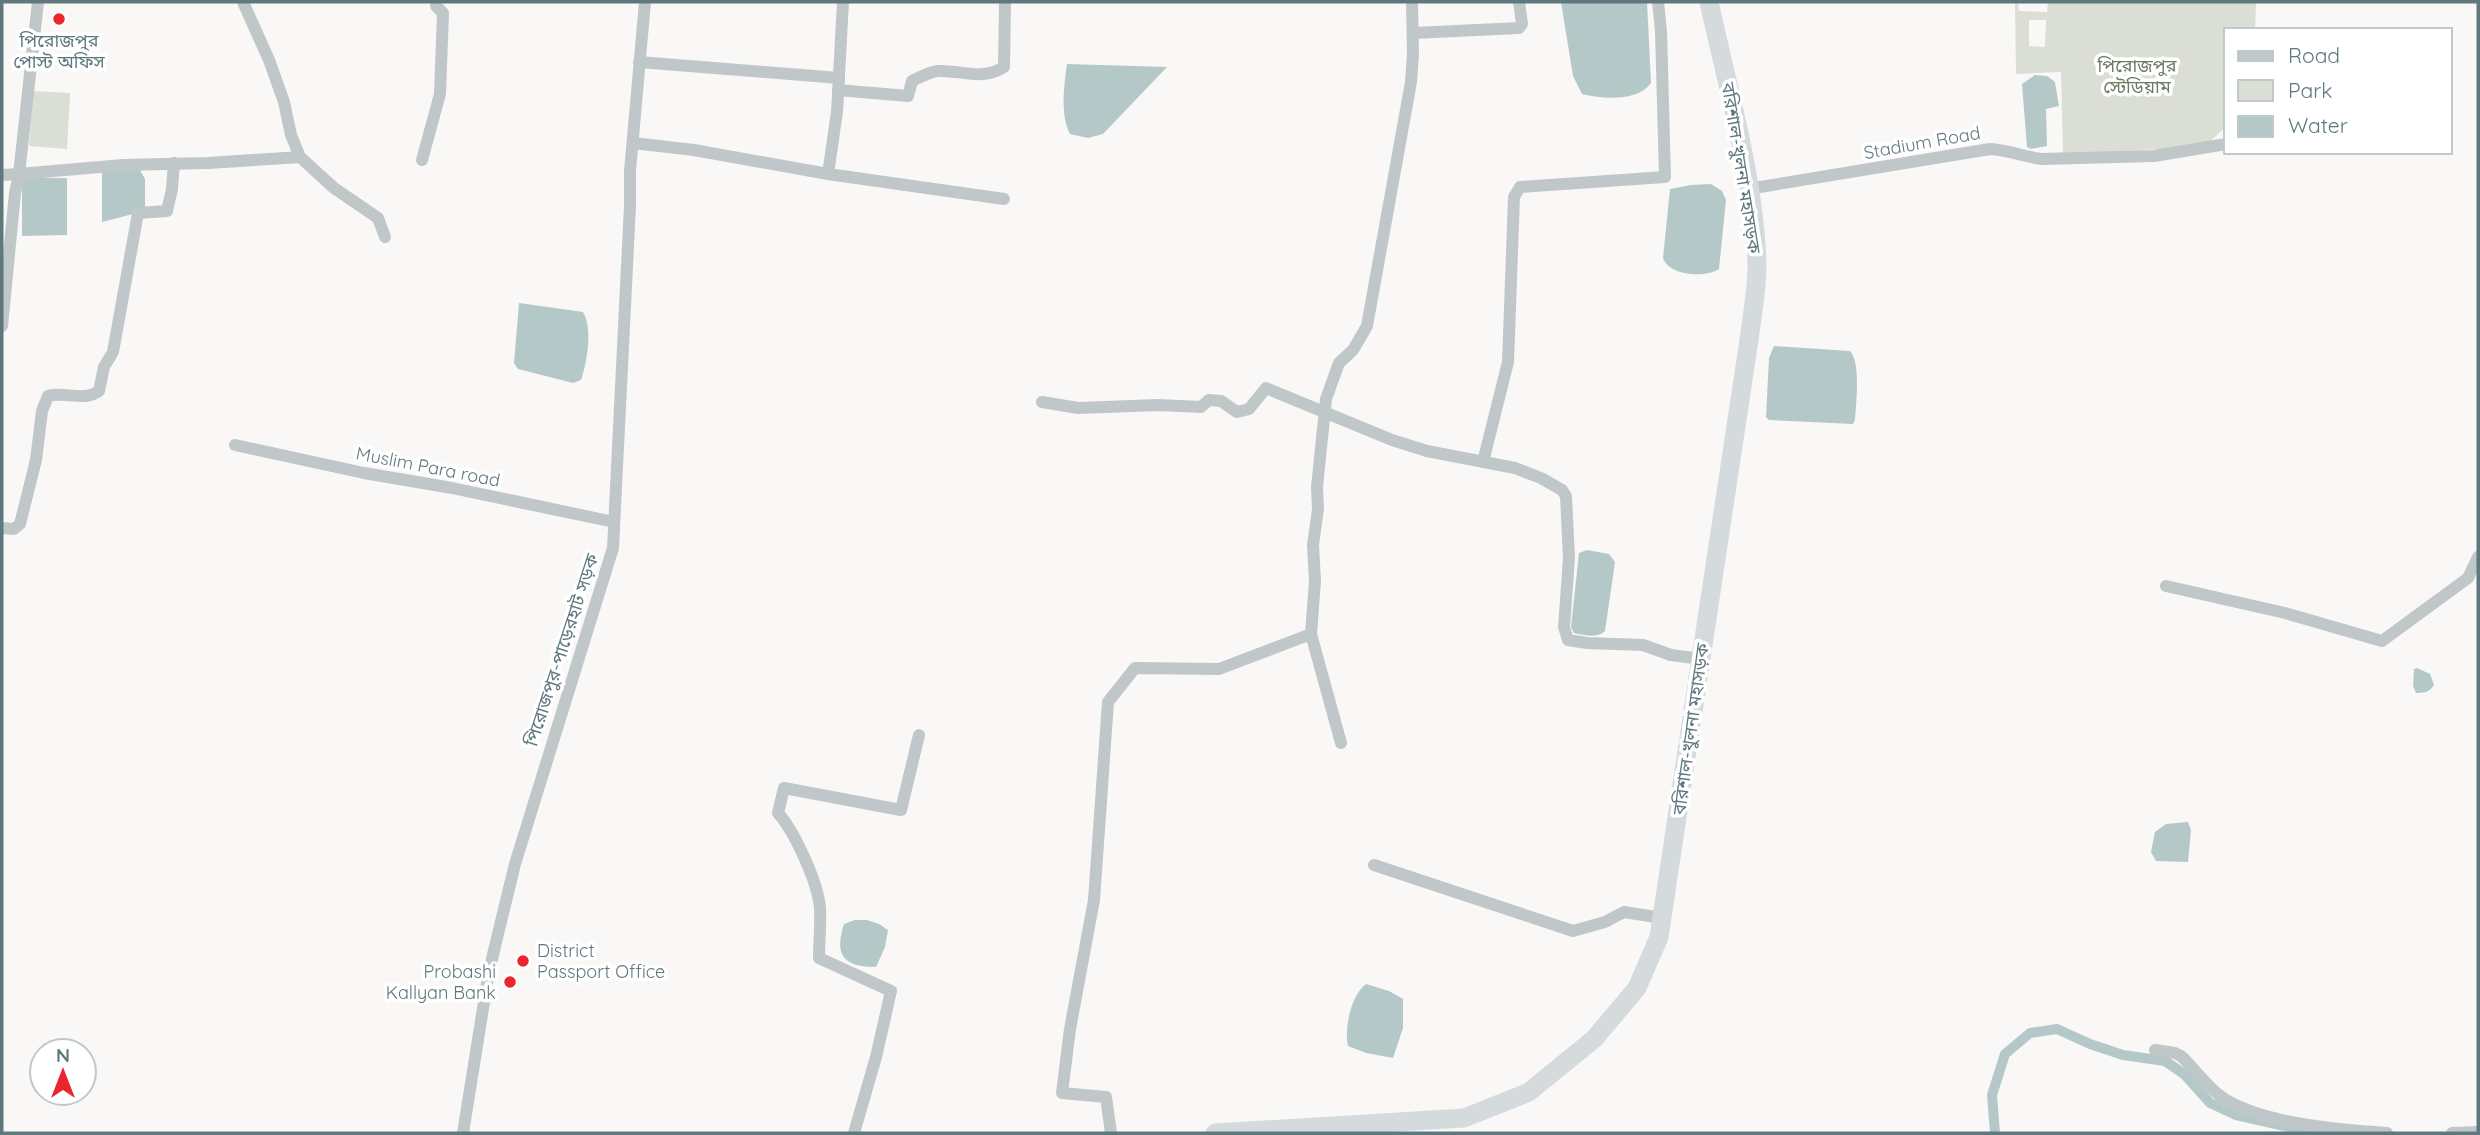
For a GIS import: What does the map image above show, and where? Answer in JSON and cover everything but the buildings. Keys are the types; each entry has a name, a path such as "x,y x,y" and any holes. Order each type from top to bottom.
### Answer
{"highway":[{"name":"বরিশাল-খুলনা মহাসড়ক","path":"1215,1133 1297,1131 1464,1118 1529,1091 1594,1039 1636,988 1659,937 1749,340 1757,268 1755,236 1741,149 1709,2"}],"street":[{"path":"2,326 38,2"},
{"path":"243,2 269,60 300,157 334,188 378,218 385,237"},
{"path":"422,160 440,94 443,13 436,6 436,2"},
{"name":"পিরোজপুর-পাড়েরহাট সড়ক","path":"463,1133 489,971 514,864 613,548 630,171 645,2"},
{"path":"828,174 838,84 843,2"},
{"path":"639,62 838,84 908,96 912,81 937,71 980,75 995,73 1004,66 1005,2"},
{"path":"1341,743 1311,634 1315,581 1312,545 1318,509 1322,413 1332,377 1339,363 1353,350 1367,326 1409,93 1414,33 1412,2"},
{"path":"1414,33 1519,28 1522,24 1519,2"},
{"path":"1483,462 1508,362 1514,197 1520,187 1665,177 1662,44 1658,2"},
{"path":"633,143 694,150 828,174 1004,199"},
{"name":"Stadium Road","path":"1748,190 1990,149 2008,150 2026,158 2042,159 2154,156 2224,144"},
{"path":"2,175 300,157"},
{"path":"2,528 19,527 36,460 42,411 48,396 88,396 99,391 104,367 113,352 138,213 167,211 174,163"},
{"path":"1042,402 1078,408 1158,405 1201,407 1209,400 1221,401 1237,412 1249,409 1266,388 1392,440 1427,451 1515,468 1541,478 1562,490 1566,496 1569,558 1564,627 1568,640 1643,645 1671,655 1702,659"},
{"name":"Muslim Para road","path":"235,445 614,522"},
{"path":"2166,586 2284,613 2382,641 2468,578 2478,557"},
{"path":"1111,1133 1105,1097 1062,1093 1070,1029 1094,900 1108,702 1135,668 1219,669 1311,634"},
{"path":"854,1133 876,1058 891,991 819,958 820,906 806,862 790,827 778,813 784,788 901,810 919,736"},
{"path":"1374,865 1573,931 1605,922 1624,912 1662,918"},
{"path":"2155,1051 2181,1056 2226,1100 2252,1111 2318,1126 2388,1133"},
{"path":"2452,1133 2478,1132"}],"green space":[{"name":"পিরোজপুর স্টেডিয়াম","path":"2015,2 2018,2 2019,11 2047,12 2048,2 2256,2 2255,28 2224,28 2224,129 2208,143 2180,148 2063,154 2061,72 2016,74","holes":["2029,20 2046,20 2045,47 2029,46"]},
{"path":"33,91 70,93 67,149 29,146"}],"water":[{"path":"1561,2 1647,2 1651,83 1638,93 1619,98 1582,94 1573,76"},
{"path":"1067,64 1167,67 1103,134 1088,138 1070,134 1067,126 1064,100"},
{"path":"2035,75 2047,76 2055,82 2059,106 2046,109 2047,146 2031,149 2027,147 2022,84"},
{"path":"102,170 140,170 145,179 145,207 133,214 102,222"},
{"path":"22,178 67,178 67,235 22,236"},
{"path":"1711,184 1722,191 1726,200 1719,269 1705,274 1688,274 1672,269 1663,258 1670,189"},
{"path":"519,303 583,312 588,336 581,380 573,383 518,369 514,363"},
{"path":"1774,346 1850,351 1857,374 1853,424 1769,420 1766,417 1769,358"},
{"path":"1587,550 1609,554 1615,562 1605,631 1594,636 1574,633 1571,627 1579,553"},
{"path":"2414,669 2430,674 2434,685 2426,692 2416,693 2413,686"},
{"path":"2188,822 2191,830 2188,862 2156,861 2151,852 2155,832 2166,824"},
{"path":"867,920 888,930 885,947 876,967 849,962 841,951 844,924"},
{"path":"1366,984 1389,991 1403,999 1403,1028 1393,1058 1366,1053 1348,1046 1350,1012 1356,996"}],"waterway":[{"path":"1995,1133 1992,1095 2005,1054 2030,1033 2057,1029 2123,1055 2165,1061 2184,1074 2210,1103 2236,1115 2315,1133"}],"place":[{"name":"পিরোজপুর পোস্ট অফিস","path":"59,19"},
{"name":"District Passport Office","path":"523,961"},
{"name":"Probashi Kallyan Bank","path":"510,982"}]}
